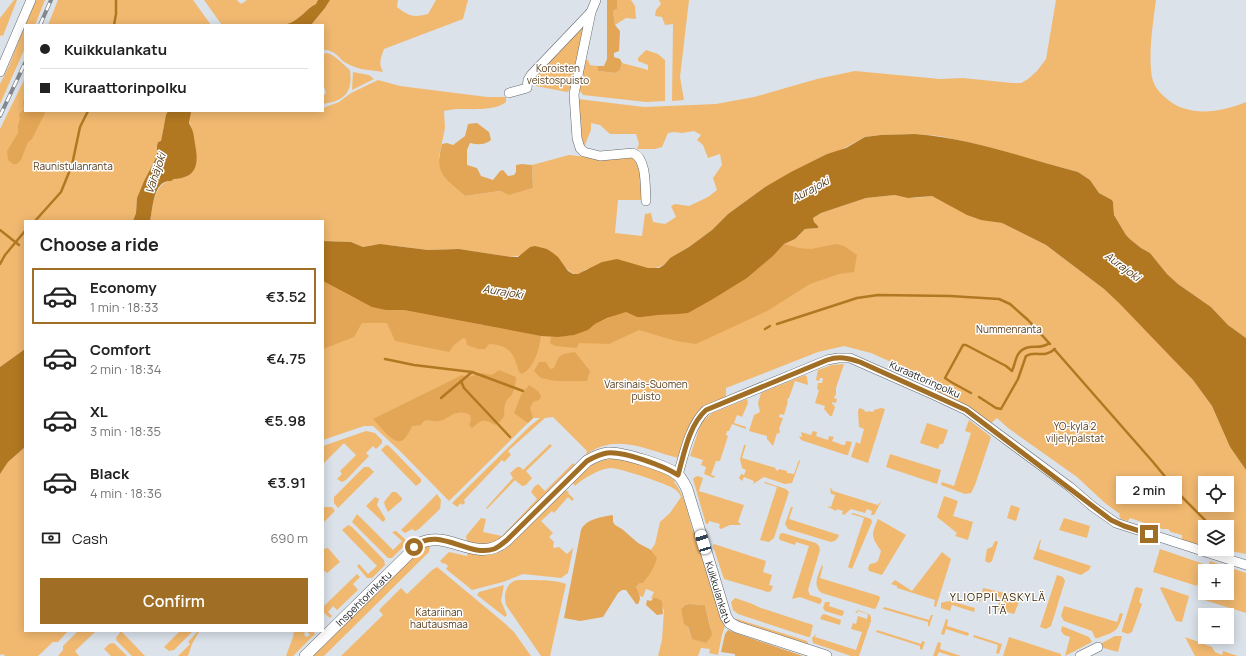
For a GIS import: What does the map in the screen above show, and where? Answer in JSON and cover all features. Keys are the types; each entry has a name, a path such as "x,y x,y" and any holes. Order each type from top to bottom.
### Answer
{"street":[{"path":"0,72 31,0"},
{"path":"596,0 591,12 574,94 578,143 584,152 600,156 636,154 642,161 646,201"},
{"path":"509,93 527,88 528,80 531,75 591,12"},
{"name":"Kuraattorinpolku","path":"678,475 693,427 698,418 706,410 827,360 850,358 966,410 1059,479 1092,506 1116,522 1246,565"},
{"name":"Inspehtorinkatu","path":"305,656 414,547 429,539 437,539 484,550 499,547 587,461 600,455 614,453 621,454 660,466 678,475"},
{"name":"Kuikkulankatu","path":"678,475 687,489 726,617 730,624 826,656"},
{"path":"1080,656 1098,647"}],"green space":[{"path":"14,0 17,0 3,36 1,35 0,37 0,18"},
{"path":"35,0 45,0 35,24 25,24"},
{"path":"58,0 193,0 210,24 48,24"},
{"path":"204,0 237,0 241,4 247,0 318,0 316,4 291,23 221,24"},
{"path":"330,0 398,0 397,7 408,14 419,16 428,14 436,0 468,0 463,19 384,49 380,63 383,72 355,67 346,63 333,52 324,50 324,24 312,24"},
{"path":"617,0 631,0 635,6 636,19 626,18 615,25 613,11 617,9"},
{"path":"659,0 689,0 680,77 684,100 672,101 673,24 665,25 662,17 655,16 656,10 661,4"},
{"path":"1056,0 1156,0 1151,38 1151,68 1153,81 1160,92 1176,105 1195,111 1216,110 1237,106 1246,102 1246,338 1228,325 1211,307 1178,284 1167,274 1150,253 1131,240 1126,235 1114,215 1112,200 1099,193 1090,180 1078,172 976,144 939,136 915,134 865,137 839,151 827,154 765,187 728,214 712,230 689,247 670,258 664,265 653,269 586,269 580,274 574,274 570,272 550,251 530,247 522,255 511,257 459,249 428,250 389,245 363,247 351,242 324,241 324,220 150,220 153,204 160,187 169,181 189,175 189,161 185,159 168,168 160,168 169,131 175,131 175,134 192,129 185,112 324,112 324,108 339,102 351,93 378,80 400,86 487,97 506,97 506,102 500,106 492,108 444,111 445,128 439,157 458,189 465,196 500,191 510,194 533,188 532,165 569,155 596,158 628,155 639,161 642,200 618,200 615,233 642,236 645,214 651,213 653,222 665,224 676,217 671,206 675,204 689,206 708,197 717,190 713,178 722,165 720,154 708,158 703,145 697,140 701,135 694,131 668,133 662,147 655,149 637,149 639,144 636,134 610,134 600,125 591,123 591,130 584,147 580,143 578,99 644,107 716,104 754,97 817,79 855,71 940,79 963,78 1021,83 1037,71 1046,59"},
{"name":"Koroisten veistospuisto","path":"588,17 573,87 567,92 536,86 532,80"},
{"path":"24,28 24,50 0,104 0,84 9,66"},
{"path":"646,50 658,54 665,60 665,101 646,102 583,95 580,91 579,87 584,60 588,60 590,65 597,66 598,71 615,73 620,70 622,63 648,70 648,65 638,61 638,58"},
{"path":"324,54 330,54 350,70 351,78 349,90 342,98 331,103 324,104 324,95 326,93 324,86"},
{"path":"353,72 369,75 374,79 352,90"},
{"name":"Raunistulanranta","path":"24,80 24,112 179,112 164,125 161,141 158,142 157,156 137,198 136,213 133,220 24,220 24,350 0,367 0,129"},
{"name":"Nummenranta","path":"895,195 915,198 932,196 992,221 1002,223 1046,245 1104,289 1132,314 1193,380 1212,406 1230,447 1246,470 1246,554 1234,552 1234,520 1198,520 1198,546 1182,541 1182,535 1171,532 1168,529 1162,529 1130,518 1128,521 1121,519 1119,516 1120,514 1105,503 1077,477 1008,428 997,418 990,424 937,393 940,384 871,353 844,346 818,352 726,388 726,398 704,407 695,416 680,458 639,447 621,444 603,446 586,455 587,451 553,417 545,418 508,451 511,455 504,462 502,460 464,500 465,503 462,505 461,503 457,507 452,503 540,418 533,418 449,501 373,426 364,426 324,440 324,281 481,325 784,244 795,239 805,229 818,228 813,218 821,213 866,198"},
{"path":"844,364 836,388 834,398 837,399 836,403 832,402 835,407 832,416 830,416 824,409 825,406 815,403 819,390 817,389 818,383 822,383 823,378 820,378 819,381 816,380 818,370 832,365"},
{"path":"805,375 807,377 808,385 795,381 787,401 784,415 780,414 779,417 783,418 779,429 779,434 777,433 773,446 767,439 767,436 749,431 754,415 760,412 758,403 761,393"},
{"path":"747,399 748,403 742,417 737,415 734,423 746,427 746,429 732,424 729,431 727,431 726,435 728,436 720,461 716,461 711,475 715,476 714,478 704,474 706,467 701,465 703,460 690,456 701,423 712,413"},
{"path":"859,408 867,412 873,412 874,410 881,408 885,409 868,463 851,457 856,442 860,444 864,429 859,427"},
{"path":"969,420 991,437 975,485 971,493 965,494 941,485 942,482 954,486 971,433 965,431"},
{"path":"927,423 948,430 943,444 940,444 938,449 920,443"},
{"path":"366,431 375,433 382,440 382,443 376,449 373,446 366,453 369,456 346,480 342,482 337,479 342,474 340,471 356,455 344,443 324,463 324,446"},
{"path":"813,431 817,432 816,436 828,440 829,436 834,437 832,441 843,445 845,445 846,441 852,442 848,455 801,440 799,436 802,437 801,432 811,435"},
{"path":"550,444 552,446 526,471 532,478 526,485 522,486 515,480 487,509 486,508 513,478 510,473 517,467 520,467 523,470"},
{"path":"386,445 389,446 421,479 421,482 416,486 381,450"},
{"path":"744,445 746,445 742,458 776,468 775,469 778,471 779,469 787,471 787,473 794,474 799,460 800,461 792,483 785,484 764,477 753,484 754,481 744,477 742,481 739,478 741,474 744,475 746,470 742,468 740,459"},
{"path":"24,448 24,632 67,632 58,642 53,642 38,656 0,655 0,474 8,462"},
{"path":"890,454 941,470 937,484 886,467"},
{"path":"618,459 644,465 675,480 674,482 684,499 693,531 695,531 722,621 725,626 718,655 709,653 710,649 701,648 698,656 658,656 662,640 664,610 657,598 651,598 654,592 646,589 643,597 640,596 636,587 640,583 654,554 651,550 655,544 660,522 670,513 681,497 680,494 672,487 633,473 611,468 607,468 592,474 575,486 572,482 589,467 604,460","holes":["689,604 705,605 710,625 711,637 707,640 692,639 681,609 685,605"]},
{"path":"573,463 576,466 499,541 484,545 467,542 466,536 481,518 486,519 483,532 502,536 537,499 531,492 534,487 538,484 545,491"},
{"path":"364,467 369,467 374,472 338,508 334,503 334,497"},
{"path":"698,476 703,478 699,491 744,505 738,522 741,524 740,525 730,525 721,529 719,528 720,524 709,521 708,524 706,524 693,479"},
{"path":"765,482 786,489 789,492 774,538 769,542 760,540 777,487 764,483"},
{"path":"830,487 833,491 878,505 882,500 874,515 871,515 872,511 867,509 865,513 851,509 844,515 842,514 843,511 837,509 836,511 828,507 831,507 835,495 831,494"},
{"path":"565,490 569,492 568,493 574,499 572,501 568,497 554,513 552,511 541,521 553,533 549,537 554,542 554,548 559,547 567,554 573,548 568,573 561,578 523,574 503,582 472,590 446,569 448,566 440,561 449,552 467,556 468,553 487,555 500,552 505,549"},
{"path":"392,492 396,492 402,500 388,512 384,502"},
{"path":"437,494 441,500 440,509 419,529 415,531 412,529 405,533 401,530"},
{"path":"944,496 958,501 953,516 973,522 968,540 955,536 957,533 937,517"},
{"path":"375,497 379,499 377,505 385,518 383,522 366,506"},
{"path":"1011,505 1020,508 1016,521 1007,518"},
{"path":"332,507 335,511 324,522 324,508"},
{"path":"791,507 793,507 789,519 839,535 835,541 831,542 788,529 785,524"},
{"path":"853,513 871,519 872,522 852,569 848,567 864,518 851,514"},
{"path":"357,514 393,550 402,541 392,532 396,531 406,540 406,544 392,558 388,558 352,522"},
{"path":"1064,518 1090,526 1087,538 1059,530"},
{"path":"878,519 906,535 882,575 869,571 868,568 870,564 878,561 881,551 875,542 873,535"},
{"path":"348,525 352,527 384,560 385,565 372,578 367,578 357,566 359,564 368,574 377,566 342,530"},
{"path":"783,533 816,543 819,546 820,550 808,590 810,595 822,600 821,603 819,604 800,597 792,599 809,546 796,542 795,545 780,540 780,534"},
{"path":"1040,540 1039,549 1091,566 1089,570 1081,575 1033,559"},
{"path":"995,541 998,542 992,561 989,563 985,561 987,549 992,547"},
{"path":"714,544 766,561 763,572 772,575 769,585 773,586 771,591 768,592 724,579 713,546"},
{"path":"430,545 429,552 324,656 310,656 420,549"},
{"path":"328,548 340,562 327,573 324,571 324,549"},
{"path":"1160,549 1204,564 1198,564 1197,586 1153,572"},
{"path":"942,552 951,559 936,607 934,606 935,600 897,588 897,586 891,584 895,580 912,591"},
{"path":"1210,561 1219,564 1209,564"},
{"path":"822,565 820,578 879,596 880,598 876,608 874,609 822,593 817,587 817,580"},
{"name":"Katariinan hautausmaa","path":"437,567 514,632 531,656 341,656 383,615 379,610 401,588 407,594"},
{"path":"1234,569 1246,573 1246,613 1204,600 1234,600"},
{"path":"357,574 360,577 353,584 358,590 337,610 333,606 328,612 332,616 330,618 324,613 324,606"},
{"path":"1057,575 1063,577 1065,581 1051,626 1046,629 1040,627"},
{"path":"518,580 562,582 566,584 550,656 541,656 506,605 506,590 511,583"},
{"path":"504,585 501,601 507,615 505,617 477,595 479,592"},
{"path":"1137,587 1143,589 1139,602 1142,604 1132,632 1128,634 1122,632 1122,630 1135,588"},
{"path":"1162,587 1189,596 1182,622 1176,621 1160,588"},
{"path":"983,588 1013,595 1012,600 1019,602 1014,614 997,609 1000,597 984,594 980,602 976,600 979,592 982,593"},
{"path":"735,598 813,625 810,637 738,614 733,610 731,602"},
{"path":"950,601 975,608 974,612 952,605 950,611 941,608 941,603"},
{"path":"825,602 830,602 829,606 844,611 843,615 841,616 825,611 823,608"},
{"path":"1064,606 1117,622 1120,613 1123,614 1119,625 1115,630 1109,634 1095,638 1092,631 1064,621 1061,616"},
{"path":"884,607 929,620 931,615 933,615 929,627 928,622 883,609"},
{"path":"858,610 869,614 871,617 859,656 851,656 813,643 812,638 816,634 815,637 856,650 862,632 851,629 853,623 856,624 858,616 867,619 868,614 858,611 855,613"},
{"path":"824,614 841,620 840,625 820,619"},
{"path":"737,619 807,641 809,646 742,624 735,620"},
{"path":"946,619 948,620 947,626 969,633 968,636 946,629 944,635 941,634"},
{"path":"1062,626 1089,637 1092,642 1065,656 1070,637 1064,635 1061,631"},
{"path":"877,630 921,644 922,641 925,642 922,650 920,649 920,646 876,632"},
{"path":"77,632 95,632 75,651 79,656 58,656 63,650 63,646"},
{"path":"122,632 145,656 132,656 117,641 116,638"},
{"path":"179,632 192,632 174,650 169,651 164,647"},
{"path":"197,632 199,632 192,644 188,656 178,656 190,644 188,642"},
{"path":"294,632 305,632 304,635 307,637 310,635 308,632 314,632 315,634 293,656 286,656"},
{"path":"974,635 1002,644 999,654 996,653 998,645 973,637"},
{"path":"1115,636 1122,636 1118,652 1100,647 1100,644"},
{"path":"1009,637 1061,654 1061,656 1003,656"},
{"path":"1185,637 1198,642 1198,644 1204,644 1212,647 1215,652 1222,655 1223,651 1238,656 1195,656"},
{"path":"938,642 941,643 940,649 961,656 951,656 939,652 937,656 933,656"},
{"path":"113,643 127,656 111,656 104,649 109,644"}],"shaded area":[{"path":"607,0 617,0 617,9 613,11 615,25 620,31 619,51 614,53 614,57 620,59 622,63 620,70 615,73 598,71 597,66 604,66 607,59"},
{"path":"24,109 24,112 46,112 32,139 28,142 21,160 17,164 13,164 8,160 7,151 18,133 20,119 19,114"},
{"path":"477,123 489,132 491,140 481,144 470,143 467,150 467,165 477,168 481,176 493,180 500,171 503,170 508,176 514,175 516,172 516,165 532,165 533,188 509,195 500,191 465,196 446,179 440,169 439,162 442,144 447,143 453,145 465,136 468,124"},
{"path":"784,244 799,248 811,249 836,244 844,246 857,255 854,272 839,274 810,284 767,311 696,344 676,341 639,330 609,344 579,343 577,348 555,346 550,343 551,337 574,335 588,330 595,324 620,313 626,312 637,317 667,314 713,299 747,278 773,256"},
{"path":"324,282 352,297 386,310 404,310 541,336 538,352 533,362 522,374 519,372 513,355 502,346 489,344 485,349 478,349 467,345 466,339 463,338 453,346 449,352 395,341 387,323 362,323 354,337 324,349"},
{"path":"575,352 590,371 587,381 555,381 541,378 534,371 539,362 546,362 551,369 554,368 559,357 567,353"},
{"path":"499,370 516,377 516,379 513,392 505,404 503,419 495,425 488,421 483,421 472,428 469,425 471,420 470,415 460,413 441,420 426,420 421,425 412,426 403,440 396,441 373,419 462,375 468,377 482,373 492,375"},
{"path":"529,385 539,392 541,397 539,400 533,402 530,408 533,418 528,423 514,413 521,395"},
{"path":"612,515 615,525 638,543 651,550 657,558 648,577 643,583 640,583 636,587 640,600 638,604 636,604 626,590 622,590 618,593 603,617 580,621 564,618 581,530 586,523 590,521"},
{"path":"653,598 657,598 662,601 663,614 657,615 646,605 647,600 651,601"},
{"path":"685,605 705,605 712,635 706,643 692,639 688,627 684,624 681,609"},
{"path":"728,630 803,656 735,656 735,654 721,652 725,634"}],"water":[{"path":"318,0 330,0 312,24 286,24 297,19 316,4"},
{"name":"Vähäjoki","path":"168,112 191,112 189,123 193,133 197,158 195,169 188,176 165,182 161,185 157,190 153,202 150,220 133,220 136,213 137,198 157,156 157,146 158,142 161,141"},
{"name":"Aurajoki","path":"915,134 936,136 997,149 1078,172 1090,180 1099,193 1112,200 1114,215 1126,235 1141,248 1150,253 1167,274 1178,284 1211,307 1228,325 1246,338 1246,470 1230,447 1212,406 1193,380 1104,289 1046,245 1002,223 981,220 967,215 932,196 908,198 895,195 866,198 821,213 813,218 818,228 805,229 795,239 784,244 773,256 747,278 688,313 637,317 626,312 607,318 595,324 588,330 574,335 558,337 541,336 404,310 386,310 372,307 324,282 324,241 351,242 363,247 380,244 428,250 459,249 511,257 518,257 530,247 535,246 547,249 553,253 558,257 568,271 573,274 578,274 602,262 617,259 648,268 659,268 670,258 689,247 712,230 728,214 765,187 827,154 846,148 865,137"},
{"path":"24,350 24,448 8,462 0,474 0,367"}],"waterway":[{"path":"114,24 116,0"},
{"path":"36,220 61,192 72,165 80,127 88,112"},
{"path":"0,230 19,245"},
{"path":"0,264 5,255 24,232"},
{"path":"777,324 857,298 878,295 950,296 999,299 1010,304 1028,320 1050,344"},
{"path":"765,329 770,326"},
{"path":"971,393 945,378 963,345 966,345 1006,366 1012,371 1017,357 1022,350 1049,343"},
{"path":"1054,349 1182,497 1205,520"},
{"path":"979,397 996,408 1001,409 1018,379 1026,356 1030,354 1043,354 1051,352 1055,349"},
{"path":"385,359 414,365 472,372 523,391"},
{"path":"441,398 472,372"},
{"path":"461,381 464,388 510,437"}],"railway":[{"path":"40,24 51,0"},
{"path":"0,116 24,65"}],"district":[{"name":"YLIOPPILASKYLÄ ITÄ","path":"998,602"}],"route":[{"path":"414,547 425,540 432,539 479,550 490,550 499,547 587,461 593,457 607,453 621,454 660,466 678,475 693,427 698,418 706,410 827,360 842,357 860,362 966,410 1070,487 1111,520 1149,534"}],"park label":[{"name":"Varsinais-Suomen puisto","path":"646,390"},
{"name":"YO-kylä 2 viljelypalstat","path":"1075,432"}]}
